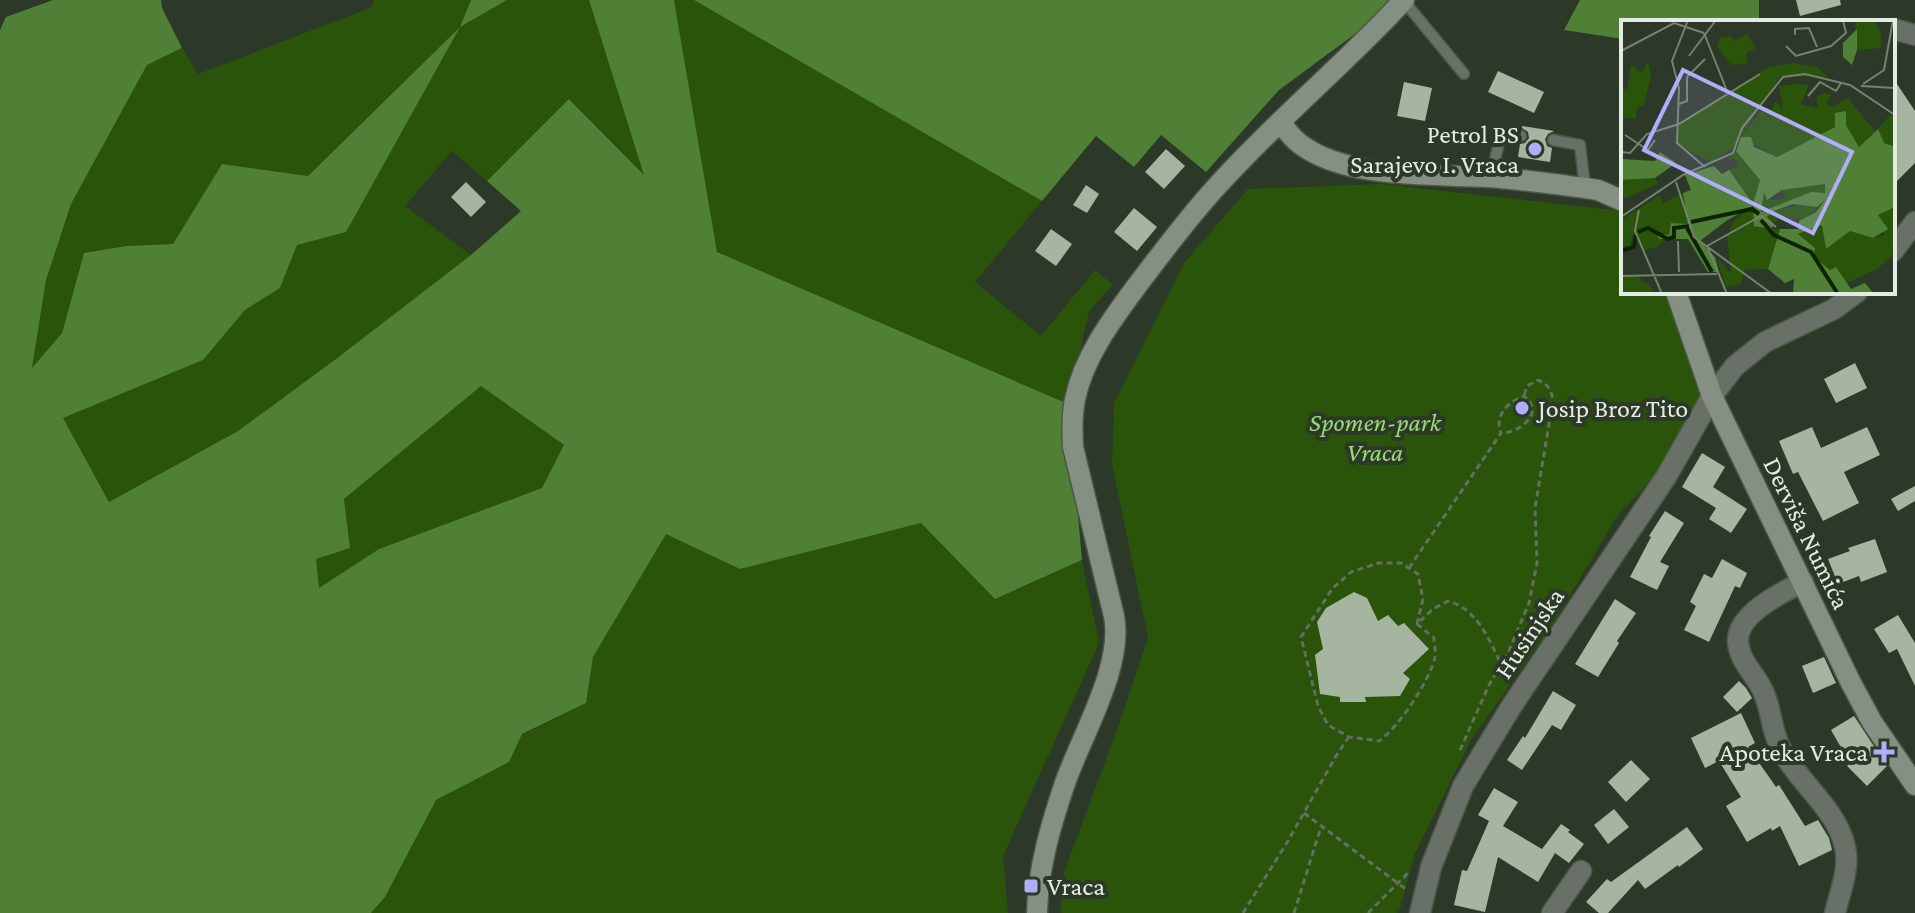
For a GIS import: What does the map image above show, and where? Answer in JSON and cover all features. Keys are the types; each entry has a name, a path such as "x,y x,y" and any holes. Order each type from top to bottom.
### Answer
{"main road":[{"path":"1037,913 1039,877 1046,846 1064,785 1098,704 1115,631 1073,447 1075,397 1084,371 1110,323 1217,185 1404,0"},
{"path":"1280,122 1302,146 1357,167 1585,188 1621,200"},
{"name":"Derviša Numića","path":"1677,294 1712,396 1872,722 1915,785"}],"street":[{"path":"1895,30 1915,35"},
{"path":"1895,248 1915,222"},
{"name":"Husinjska","path":"1420,913 1431,867 1463,786 1511,707 1666,477 1712,396 1735,366 1765,342 1834,309 1854,294"},
{"path":"1803,582 1770,599 1741,627 1738,642 1745,662 1770,705 1772,726 1780,748 1795,772 1814,791 1845,845 1847,864 1835,913"},
{"path":"1552,913 1581,871"}],"lane":[{"path":"1404,0 1464,74"},
{"path":"1491,177 1501,134 1521,136"},
{"path":"1553,140 1580,145 1585,188"}],"path":[{"path":"1409,568 1501,433 1500,417 1513,401 1524,396 1527,386 1538,380 1544,383 1551,390 1553,400 1535,508 1537,563 1529,603 1508,653 1489,685"},
{"path":"1501,433 1514,432 1531,415 1533,404 1524,396"},
{"path":"1379,563 1401,563 1418,574 1423,599 1417,624 1434,638 1435,655 1416,695 1390,734 1379,741 1349,737 1328,725 1318,706 1301,637 1332,589 1351,572 1379,563"},
{"path":"1417,624 1433,609 1448,601 1459,604 1486,632 1501,664"},
{"path":"1243,913 1349,737"},
{"path":"1304,813 1398,884"},
{"path":"1294,913 1321,827"},
{"path":"1368,913 1422,859 1431,867"}],"green space":[{"path":"53,0 161,0 182,48 147,65 71,204 46,280 32,368 62,333 84,253 126,246 173,244 222,164 308,176 460,27 346,232 297,245 280,288 245,310 203,360 63,418 109,502 238,431 471,255 521,211 487,181 569,99 644,175 589,0 674,0 717,252 1068,404 1082,560 995,599 921,523 740,569 666,534 593,657 586,703 522,734 509,762 436,800 385,897 371,913 0,913 0,30 6,17","holes":["481,386 564,445 542,488 379,549 319,588 316,559 350,548 344,499"]},
{"path":"374,0 471,0 461,26 507,0 589,0 645,176 570,99 487,181 452,151 405,206 471,255 238,431 109,502 63,418 203,360 245,310 280,288 297,245 346,232 457,30 308,176 222,164 173,244 126,246 84,253 62,333 31,369 46,280 71,204 147,65 182,48 198,74 372,7"},
{"path":"471,0 507,0 460,27"},
{"path":"674,0 694,0 1042,201 975,282 1041,336 1095,270 1113,285 1089,311 1068,404 717,252"},
{"path":"694,0 1389,0 1363,28 1279,90 1206,172 1161,135 1134,167 1096,136 1042,201"},
{"path":"1580,0 1759,0 1759,20 1621,20 1621,39 1564,30"},
{"name":"Spomen-park Vraca","path":"1381,184 1621,211 1621,294 1674,294 1724,404 1618,515 1549,630 1471,740 1415,853 1397,913 1061,913 1060,883 1148,638 1112,464 1114,403 1184,263 1248,189"},
{"path":"481,386 565,446 542,488 379,549 319,588 315,559 350,548 344,499"},
{"path":"921,523 996,599 1082,560 1099,643 1003,856 1008,913 371,913 385,897 436,800 508,762 522,735 586,703 593,657 666,533 740,569"}],"building":[{"path":"1796,0 1840,0 1841,5 1800,16"},
{"path":"1498,71 1544,92 1534,113 1488,92"},
{"path":"1895,81 1915,111 1915,163 1895,183"},
{"path":"1404,82 1432,88 1425,121 1397,116"},
{"name":"Petrol BS Sarajevo I. Vraca","path":"1522,126 1554,131 1545,139 1547,146 1552,148 1550,162 1518,157 1520,144 1529,138"},
{"path":"1166,149 1185,166 1164,189 1145,172"},
{"path":"466,182 486,202 471,217 451,197"},
{"path":"1086,185 1099,194 1087,213 1073,205"},
{"path":"1134,208 1157,227 1137,251 1114,232"},
{"path":"1051,229 1072,244 1056,266 1035,251"},
{"path":"1855,363 1867,388 1836,403 1824,379"},
{"path":"1812,427 1821,448 1867,427 1880,455 1844,472 1859,503 1823,521 1798,472 1793,474 1779,441"},
{"path":"1702,453 1725,467 1713,487 1747,509 1731,533 1709,519 1716,508 1682,487"},
{"path":"1915,486 1915,501 1898,511 1891,499"},
{"path":"1665,511 1684,523 1660,562 1669,566 1657,590 1630,577 1649,536"},
{"path":"1875,539 1887,572 1861,582 1859,576 1838,584 1828,559"},
{"path":"1722,559 1747,573 1740,588 1735,586 1709,642 1684,630 1696,606 1690,602 1704,574 1712,578"},
{"path":"1354,592 1367,598 1378,621 1388,615 1398,626 1404,623 1429,649 1403,673 1410,679 1400,696 1365,697 1366,702 1340,702 1340,697 1320,694 1315,655 1323,649 1317,622 1326,608"},
{"path":"1615,599 1636,613 1598,677 1575,664"},
{"path":"1898,615 1915,643 1915,686 1897,649 1889,653 1874,629"},
{"path":"1824,657 1836,683 1813,693 1802,666"},
{"path":"1739,681 1752,698 1737,712 1723,697"},
{"path":"1553,691 1576,705 1561,730 1552,725 1522,770 1507,760 1523,736 1525,738"},
{"path":"1741,713 1755,743 1748,747 1776,787 1779,785 1805,826 1818,820 1832,850 1799,866 1780,826 1747,842 1726,806 1741,797 1719,761 1705,768 1691,738"},
{"path":"1854,716 1887,766 1867,786 1847,766 1850,763 1831,730"},
{"path":"1631,760 1650,779 1626,802 1608,782"},
{"path":"1494,788 1518,802 1503,826 1542,849 1561,824 1584,844 1569,863 1555,853 1538,882 1498,857 1485,912 1454,905 1462,870 1467,871 1489,821 1478,815"},
{"path":"1614,809 1629,827 1608,844 1594,825"},
{"path":"1687,827 1703,849 1679,867 1645,889 1638,880 1608,913 1599,913 1586,902 1607,879 1611,882"}],"place":[{"name":"Petrol BS Sarajevo I. Vraca","path":"1535,149"},
{"name":"Josip Broz Tito","path":"1522,408"},
{"name":"Apoteka Vraca","path":"1884,752"},
{"name":"Vraca","path":"1031,886"}]}
